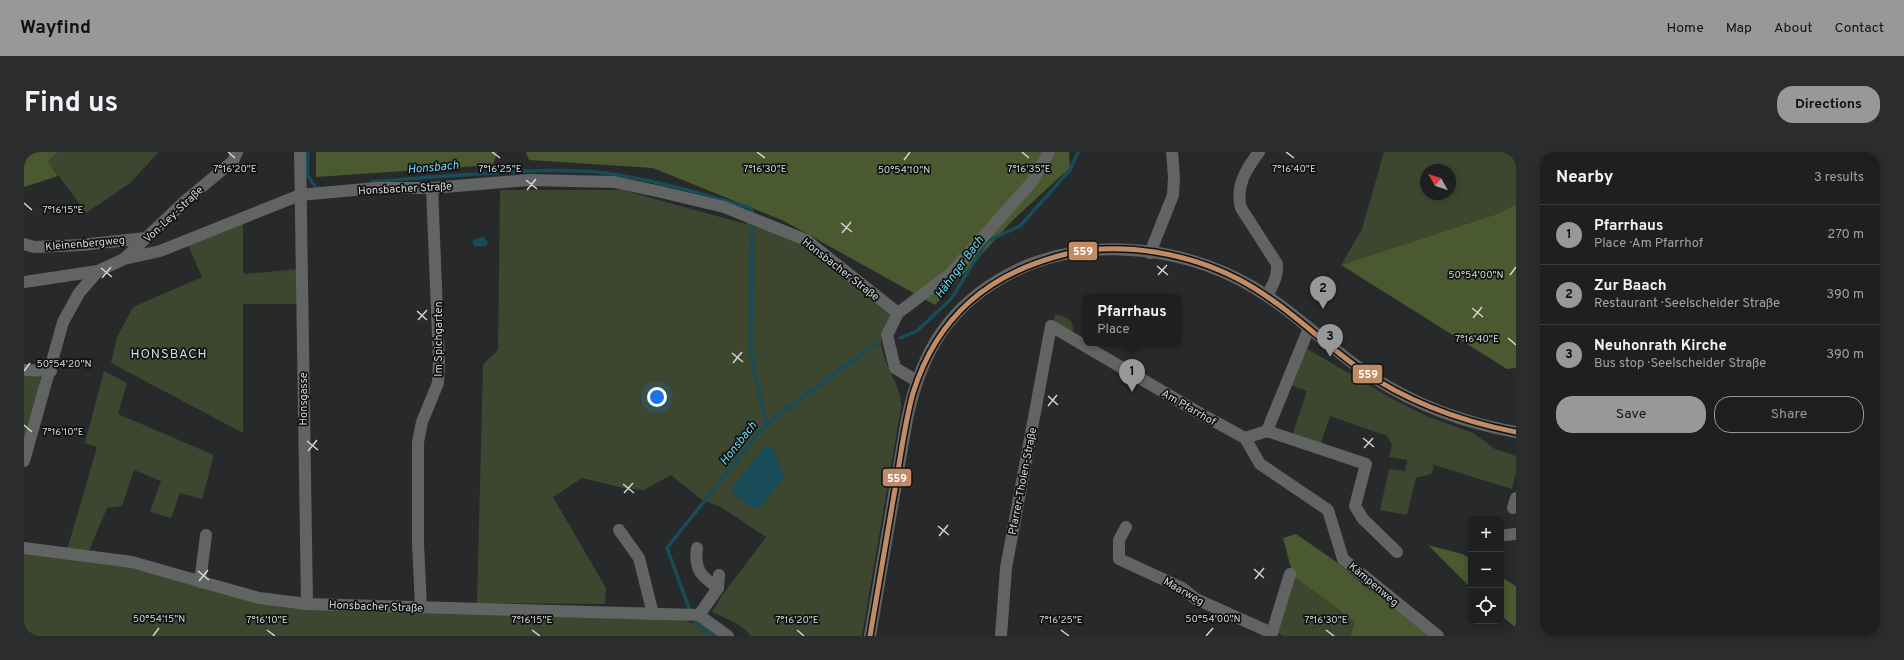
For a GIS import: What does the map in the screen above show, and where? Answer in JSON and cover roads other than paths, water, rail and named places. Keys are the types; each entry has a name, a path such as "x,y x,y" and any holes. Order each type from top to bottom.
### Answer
{"street":[{"name":"Von-Ley-Straße","path":"124,259 185,201 233,161 237,152"},
{"path":"300,152 300,195"},
{"path":"917,381 895,368 888,335 898,313 952,273 1031,183 1049,152"},
{"path":"1150,253 1173,195 1174,177 1172,152"},
{"path":"1259,152 1243,177 1239,200 1242,208 1277,264 1278,273 1276,280 1266,296"},
{"name":"Honsbacher Straße","path":"24,461 64,322 79,293 98,271 124,259 160,250 300,195 376,188 432,188 529,180 614,182 724,207 806,240 898,313"},
{"name":"Im Spichgarten","path":"421,608 418,544 418,442 422,422 438,383 440,361 432,188"},
{"name":"Honsgasse","path":"300,195 307,604"},
{"name":"Kleinenbergweg","path":"24,244 34,247 81,245 146,238"},
{"path":"870,636 907,419 917,381 935,344 952,319 969,299 1003,277 1034,262 1071,252 1098,249 1127,250 1182,258 1217,270 1236,278 1266,296 1361,370 1411,400 1451,417 1482,426 1516,432"},
{"path":"24,282 98,271"},
{"name":"Am Pfarrhof","path":"1051,326 1083,345"},
{"name":"Pfarrer-Tholen-Straße","path":"1001,636 1006,568 1051,326"},
{"path":"1267,431 1308,328"},
{"name":"Am Pfarrhof","path":"1085,346 1201,414 1246,438"},
{"path":"24,370 51,371"},
{"path":"1246,438 1267,431 1366,464 1355,506 1363,518 1397,552"},
{"name":"Kämpenweg","path":"1246,438 1260,464 1328,510 1344,559 1438,636"},
{"name":"Maarweg","path":"1126,527 1119,540 1119,559 1182,588 1196,599 1271,635 1290,574"},
{"path":"619,530 639,558 653,614"},
{"path":"200,582 206,535"},
{"name":"Honsbacher Straße","path":"24,548 132,562 259,598 307,604 699,615"},
{"path":"696,548 695,562 702,577 718,588"},
{"path":"718,575 718,588 699,615 728,636"}],"water":[{"path":"481,237 485,238 488,242 486,246 474,246 472,241"},
{"path":"768,445 775,451 784,476 761,506 754,508 738,498 731,490 762,450"}],"waterway":[{"name":"Honsbach","path":"308,152 307,174 316,188 320,188"},
{"name":"Hähnger Bach","path":"900,338 917,331 951,299 987,241 1020,226 1070,170 1078,152"},
{"name":"Honsbach","path":"372,182 534,171 596,172 635,178 674,187 750,208 752,211"},
{"name":"Honsbach","path":"689,608 667,548 766,424 751,355 752,221"},
{"name":"Hähnger Bach","path":"766,424 877,343"},
{"name":"Honsbach","path":"696,623 713,636"}],"place":[{"name":"Zur Baach","path":"1323,309"},
{"name":"Neuhonrath Kirche","path":"1330,357"},
{"name":"Pfarrhaus","path":"1132,392"}],"district":[{"name":"HONSBACH","path":"169,353"}]}
